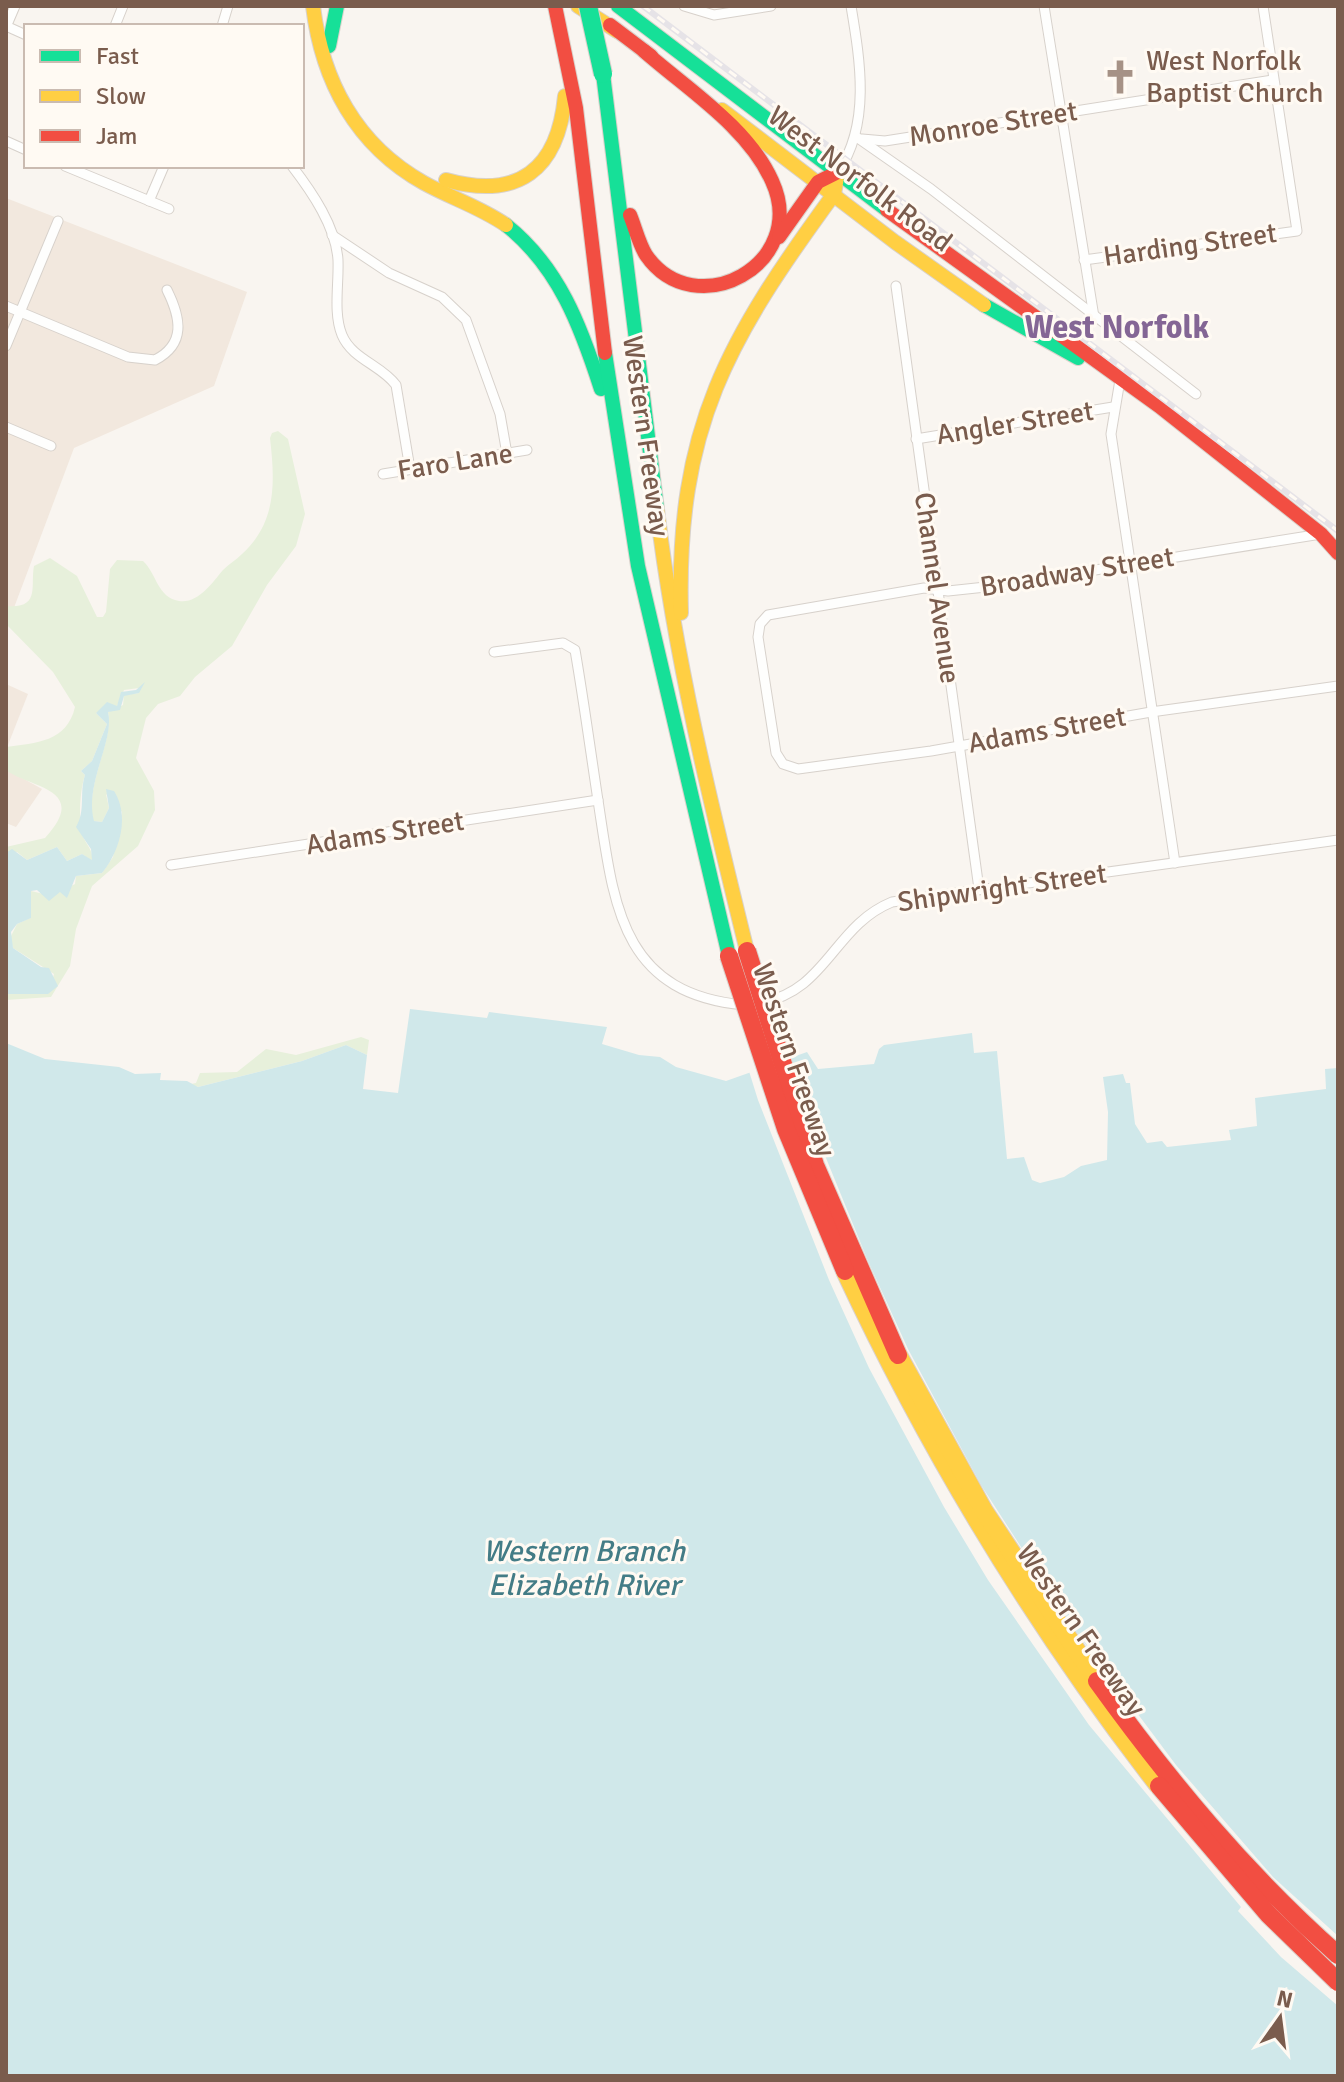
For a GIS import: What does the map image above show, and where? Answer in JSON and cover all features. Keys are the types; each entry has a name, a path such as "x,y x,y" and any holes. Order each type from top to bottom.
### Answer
{"main road":[{"path":"313,6 318,49 330,83 367,139 404,171 498,219 549,269 581,328 615,431"},
{"path":"326,6 329,46 348,95 388,146 435,176 480,189 519,181 549,156 565,120 569,69"},
{"path":"329,46 337,6"},
{"name":"Western Freeway","path":"555,6 569,69 615,431 638,566 729,956 807,1184 898,1383 965,1507 1048,1637 1132,1753 1218,1856 1338,1982"},
{"path":"578,6 617,31"},
{"name":"Western Freeway","path":"586,6 604,82 667,591 700,762 747,951 781,1069 847,1245 933,1424 993,1529 1051,1620 1142,1744 1210,1827 1278,1900 1338,1955"},
{"name":"West Norfolk Road","path":"586,6 955,287 1027,333 1117,378"},
{"name":"West Norfolk Road","path":"618,6 1117,378 1321,534 1338,553"},
{"path":"644,51 732,129 767,171 779,202 774,244"},
{"path":"604,82 620,137 635,232 655,268 688,286 725,285 749,275 818,182 838,172"},
{"path":"686,684 680,585 682,519 701,427 721,373 745,322 834,194 838,172"}],"street":[{"path":"6,26 15,6"},
{"path":"684,7 714,15 771,6"},
{"path":"838,172 855,136 861,96 851,6"},
{"path":"1044,6 1094,317"},
{"path":"1263,6 1273,80"},
{"name":"Monroe Street","path":"855,136 885,141 1273,80"},
{"name":"Harding Street","path":"1084,260 1297,231 1273,80"},
{"path":"855,136 931,189 1196,394"},
{"path":"70,168 169,209"},
{"path":"149,201 163,168"},
{"path":"293,168 309,189 332,235 338,257 340,330 358,356 396,385 410,469"},
{"path":"6,346 58,221"},
{"path":"332,235 389,273 442,297 466,320 500,414 507,454"},
{"name":"Channel Avenue","path":"896,286 979,889"},
{"path":"6,306 128,357 155,360 175,345 179,331 175,306 167,290"},
{"path":"1117,378 1111,434 1175,863"},
{"name":"Angler Street","path":"916,439 1113,407"},
{"path":"6,427 51,446"},
{"name":"Faro Lane","path":"383,474 527,450"},
{"name":"Broadway Street","path":"775,740 759,643 760,624 768,615 924,588 995,586 1321,534"},
{"name":"Shipwright Street","path":"494,652 563,643 572,646 613,894 628,935 647,961 667,979 692,993 722,1003 748,1005 773,1001 802,986 822,970 855,924 879,908 909,898 1338,840"},
{"name":"Adams Street","path":"775,740 778,759 798,769 960,746 1151,712 1338,686"},
{"name":"Adams Street","path":"171,865 598,800"}],"shaded area":[{"path":"6,198 247,292 214,386 74,448 6,629"},
{"path":"6,684 28,694 6,750"},
{"path":"6,769 42,789 16,827 6,823"}],"green space":[{"path":"278,431 288,439 305,514 296,546 267,585 232,646 195,677 180,696 158,704 146,718 136,758 154,791 155,810 138,846 92,886 76,929 70,966 51,997 6,1000 6,994 48,994 54,974 13,948 10,938 17,924 30,918 31,891 52,896 75,884 76,876 102,873 113,857 122,812 106,794 109,808 102,822 93,821 93,792 107,736 108,712 123,705 124,695 139,693 139,688 124,690 117,706 96,713 107,724 92,761 81,771 85,775 80,802 81,830 92,861 82,854 67,861 57,847 27,860 17,852 6,853 6,847 45,838 62,809 59,799 51,792 6,770 6,747 39,742 58,734 71,719 75,707 53,672 6,624 6,606 25,604 29,600 34,566 50,558 77,576 97,617 103,617 106,612 110,569 117,560 143,561 162,590 172,599 186,601 198,596 242,554 262,529 273,486 270,438 272,433"},
{"path":"361,1037 369,1040 367,1055 346,1045 302,1061 198,1087 191,1084 196,1083 200,1073 237,1072 266,1049 296,1055"}],"water":[{"path":"145,682 139,693 124,696 120,710 108,712 107,736 93,792 94,821 102,822 109,808 106,789 114,791 119,801 121,833 114,854 102,873 76,876 67,898 60,892 49,901 37,890 31,891 31,918 17,924 11,932 13,948 41,967 49,968 58,986 48,994 6,994 6,853 12,849 27,860 57,847 67,861 82,854 92,860 91,849 76,827 81,814 85,775 81,771 92,761 107,724 96,713 107,702 117,706 121,692 136,690"},
{"name":"Western Branch Elizabeth River","path":"410,1009 487,1018 489,1012 607,1027 602,1044 639,1055 660,1057 676,1067 726,1081 807,1052 818,1069 874,1064 879,1049 884,1045 972,1033 974,1053 997,1051 1007,1159 1024,1157 1032,1180 1040,1183 1064,1177 1081,1166 1107,1160 1108,1112 1103,1077 1123,1074 1126,1083 1130,1083 1135,1124 1147,1143 1162,1141 1167,1147 1231,1140 1229,1130 1257,1126 1255,1098 1326,1089 1325,1069 1338,1068 1338,2076 6,2076 6,1043 45,1059 119,1067 135,1074 161,1073 160,1080 187,1081 198,1087 302,1061 346,1045 367,1055 363,1089 398,1093"}],"pier":[{"path":"789,1052 815,1131 868,1261 908,1349 981,1485 1072,1626 1176,1765 1273,1877 1338,1936 1338,2006 1281,1957 1238,1911 1241,1907 1089,1725 988,1580 944,1507 869,1368 829,1280 758,1100 748,1068"}],"railway":[{"path":"643,6 1338,531"}],"traffic: fast":[{"path":"329,46 337,6"},
{"path":"588,6 603,74"},
{"path":"618,6 887,210"},
{"path":"603,74 657,509"},
{"path":"506,225 554,279 576,321 601,389"},
{"path":"984,305 1078,358"},
{"path":"605,353 638,566 729,956"}],"traffic: slow":[{"path":"313,6 334,85 361,130 400,168 506,225"},
{"path":"578,6 617,31"},
{"path":"446,180 494,186 513,182 530,173 554,143 565,96"},
{"path":"722,110 895,242 984,305"},
{"path":"681,613 682,548 688,489 699,437 716,388 765,294 834,194 838,172"},
{"path":"657,509 684,676 747,951"},
{"path":"845,1271 913,1406 987,1537 1069,1663 1159,1786"},
{"path":"898,1355 984,1511 1097,1681"}],"traffic: jam":[{"path":"555,6 576,108 605,353"},
{"path":"610,25 651,56"},
{"path":"630,215 646,255 667,276 692,285 717,285 742,276 762,260 775,238 780,211 772,181 748,143 715,110 644,51"},
{"path":"779,237 818,182 838,172"},
{"path":"887,210 1159,406 1321,534 1338,553"},
{"path":"747,951 815,1165 898,1355"},
{"path":"729,956 786,1129 845,1271"},
{"path":"1097,1681 1152,1755 1210,1825 1272,1892 1338,1955"},
{"path":"1159,1786 1268,1914 1338,1982"}],"place":[{"name":"West Norfolk Baptist Church","path":"1120,77"}],"district":[{"name":"West Norfolk","path":"1117,327"}]}
